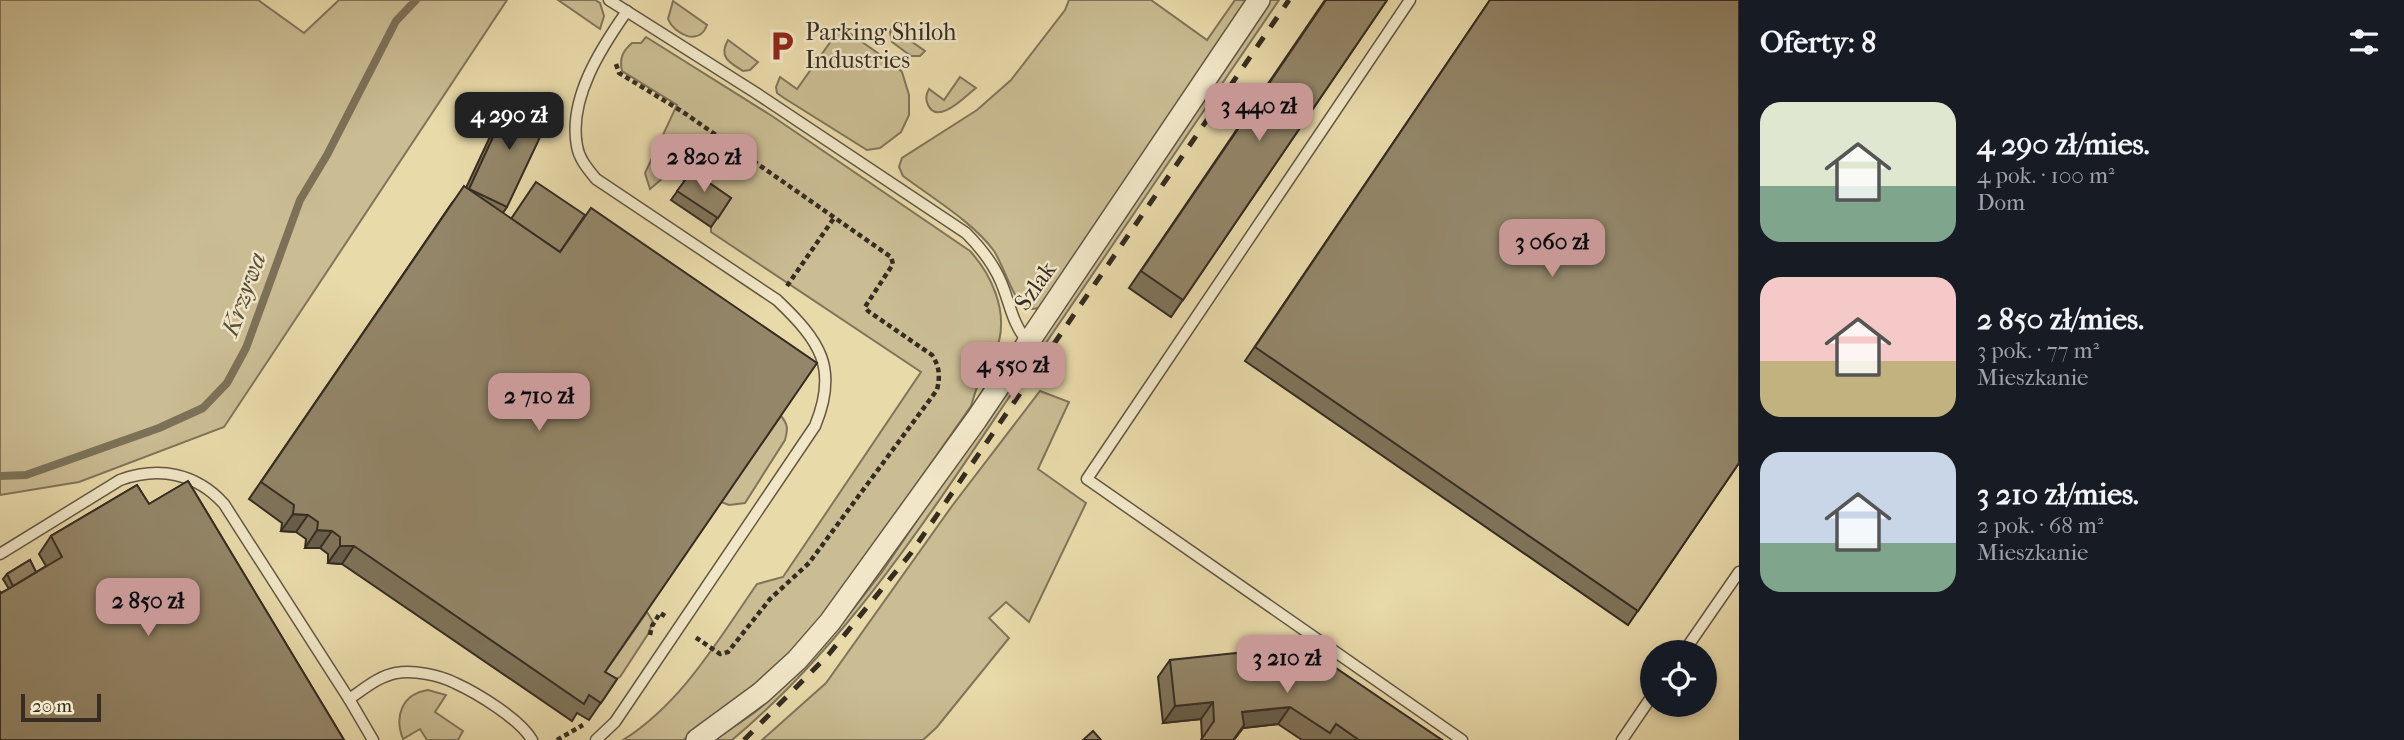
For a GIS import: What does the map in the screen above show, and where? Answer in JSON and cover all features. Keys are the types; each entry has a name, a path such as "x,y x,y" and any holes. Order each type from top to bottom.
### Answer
{"street":[{"name":"Szlak","path":"697,740 761,693 797,660 830,622 976,420 1259,0"}],"lane":[{"path":"609,0 756,93 966,233 985,252 993,266 1002,283 1015,323 1028,342"},
{"path":"1410,0 1087,479 1462,740"},
{"path":"596,740 615,723 815,426 823,406 826,376 823,360 815,344 794,316 777,300 596,178 585,165 577,148 577,110 587,81 610,35 627,11"},
{"path":"0,554 120,480 139,473 159,473 197,481 211,489 224,504 349,698 373,740"},
{"path":"1691,640 1739,572"},
{"path":"349,698 379,678 397,673 420,673 453,682 481,698 511,719 533,740"},
{"path":"1622,740 1640,714"}],"path":[{"path":"617,57 616,68 619,73 682,112 893,260 865,307 932,355 938,363 939,382 937,390 809,563 770,599 728,652 720,654 660,613 643,646"},
{"path":"787,286 834,218"},
{"path":"557,740 591,721"}],"shaded area":[{"path":"0,0 258,0 304,33 339,0 507,0 224,427 79,482 0,495"},
{"path":"558,0 595,0 600,3 604,16 600,29"},
{"path":"1069,0 1151,0 1207,40 1235,0 1248,0 1041,307 1030,309 1017,298 994,251 985,241 964,221 903,176 899,167 902,158 977,110 1011,80 1065,10"},
{"path":"1270,0 1279,0 951,483 885,575 813,662 774,702 732,740 715,740 755,712 807,664 882,572"},
{"path":"673,1 707,25 703,32 693,37 687,36 671,24 668,19"},
{"path":"841,27 902,72 909,95 909,115 901,132 880,148 867,150 777,93 780,77 797,89"},
{"path":"892,28 925,51 920,56 911,56 892,42"},
{"path":"646,37 772,116 970,251 991,281 1001,317 999,341 971,406 830,608 802,642 719,716 683,740 623,740 644,725 681,689 757,584 783,577 921,372 711,232 711,227 685,181 670,172 650,189 645,173 677,105 622,71 621,59 626,49 632,43 641,43"},
{"path":"728,40 758,62 750,70 743,71 727,59 724,51"},
{"path":"960,77 976,88 945,111 932,111 926,101 929,89 944,100"},
{"path":"1040,391 1069,402 1038,469 1086,503 1029,622 1006,602 989,618 1009,638 937,727 923,740 762,740 826,683 952,506"},
{"path":"781,416 787,427 785,440 745,503 729,505 721,502"},
{"path":"647,612 653,622 620,677 601,678"},
{"path":"428,690 446,695 435,712 463,731 458,740 427,740 420,729 403,739 399,722 402,707 412,696"}],"building":[{"path":"1326,0 1387,0 1183,300 1141,271"},
{"path":"1490,0 1739,0 1739,463 1638,611 1255,347"},
{"path":"511,98 550,116 507,207 469,189"},
{"path":"692,171 731,198 718,218 677,191"},
{"path":"536,182 585,215 560,252 511,219"},
{"path":"464,186 560,252 591,208 817,363 605,672 617,679 601,703 589,695 584,704 354,546 340,546 340,537 332,531 317,530 318,522 308,515 293,514 294,505 261,482"},
{"path":"188,481 344,740 0,740 0,594 62,557 51,536 137,485 149,504"},
{"path":"30,560 36,572 13,586 7,574"},
{"path":"1285,648 1285,656 1303,655 1316,665 1321,658 1442,740 1359,740 1336,724 1330,733 1290,707 1242,712 1244,725 1233,740 1201,740 1214,721 1213,702 1175,706 1170,660"},
{"path":"1093,731 1101,740 1083,740"}],"waterway":[{"name":"Krzywa","path":"0,476 26,475 159,428 203,408 227,383 246,348 300,200 327,155 396,21 416,0"}],"railway":[{"path":"744,740 829,654 911,553 1289,0"}],"place":[{"name":"Parking Shiloh Industries","path":"782,46"}]}
